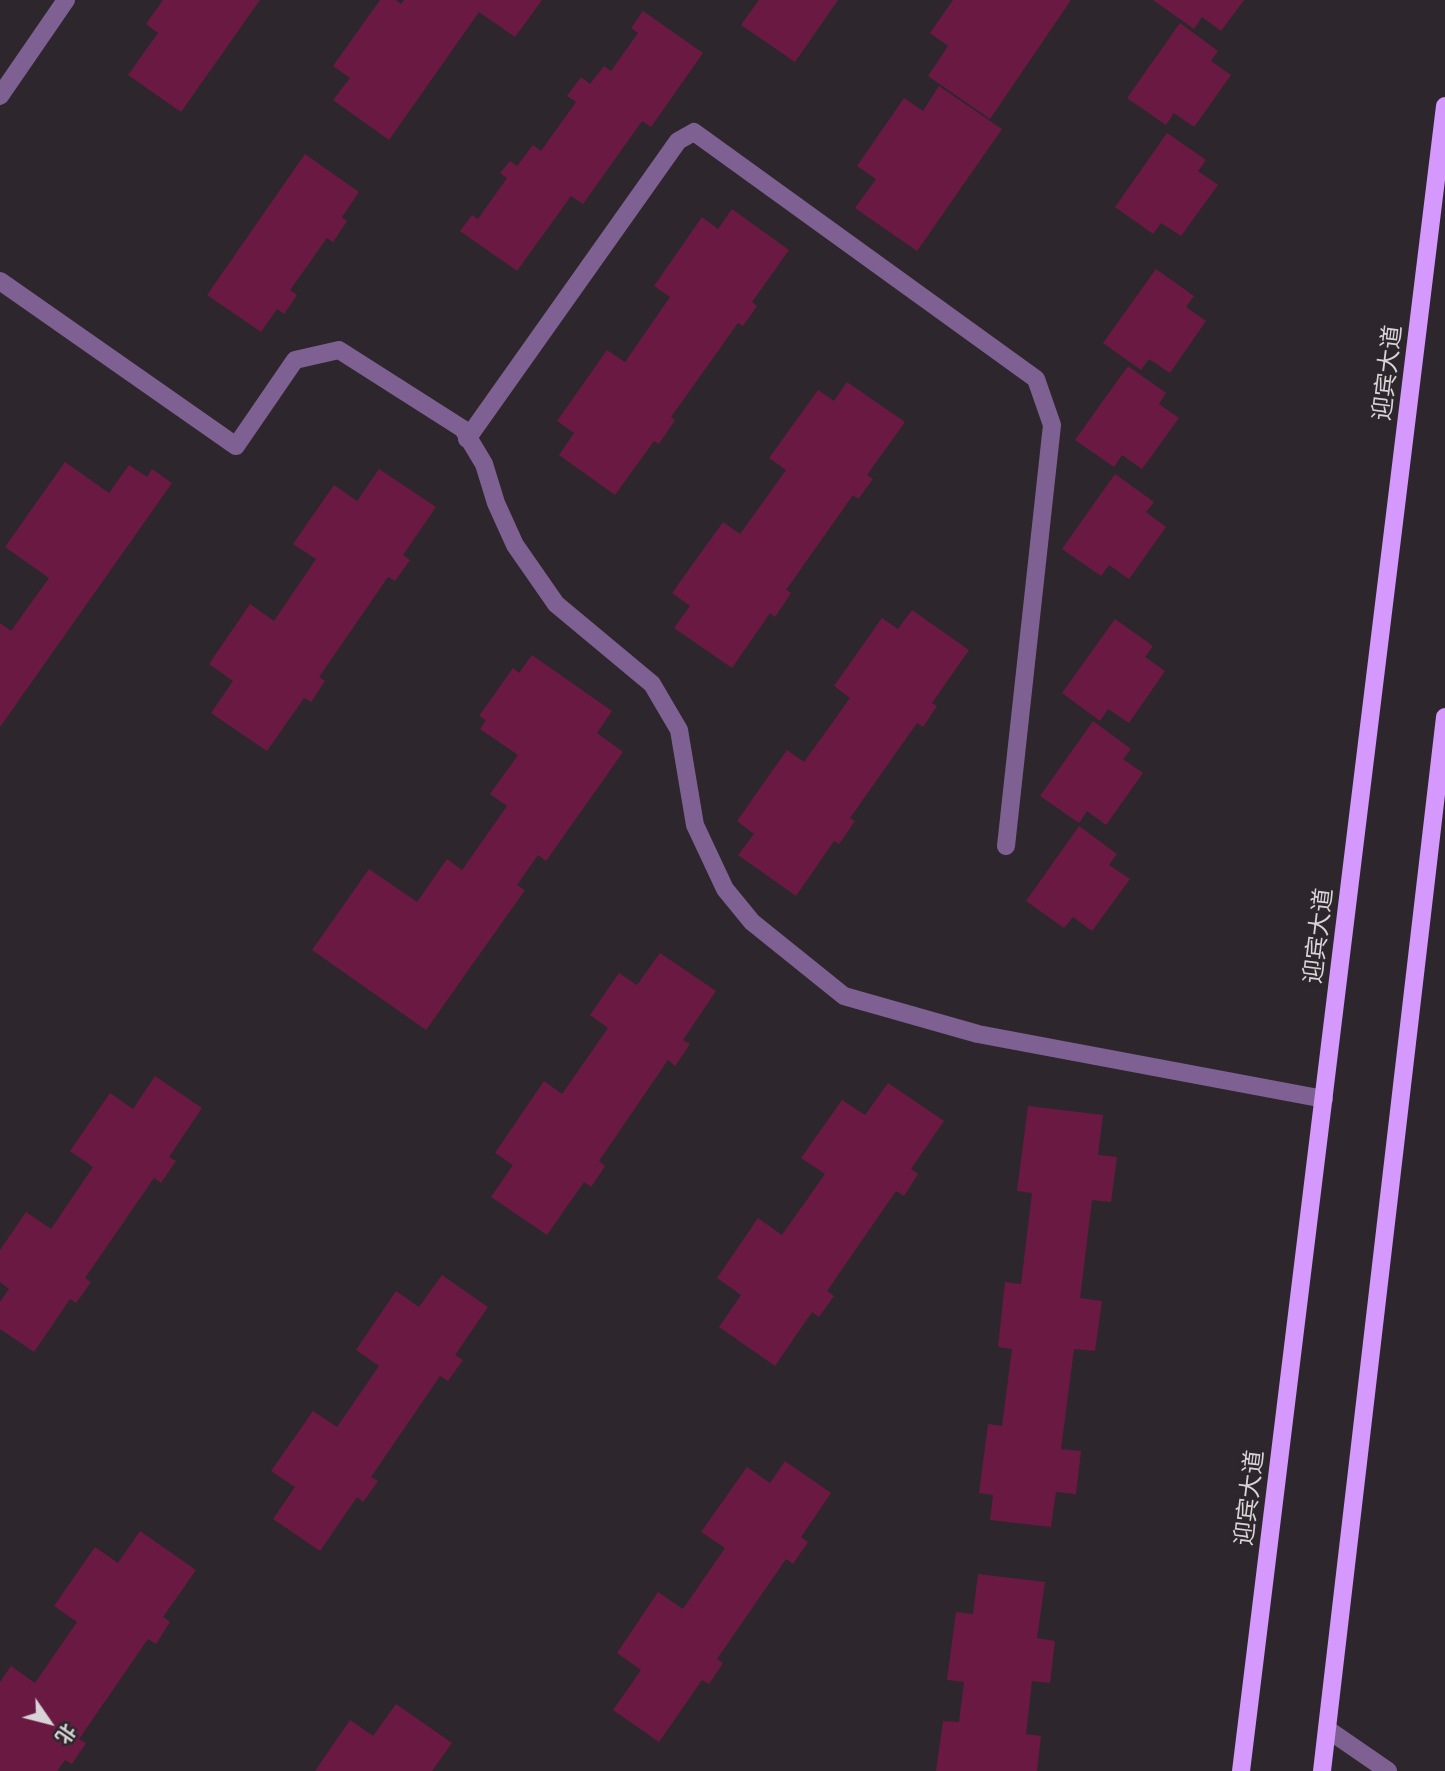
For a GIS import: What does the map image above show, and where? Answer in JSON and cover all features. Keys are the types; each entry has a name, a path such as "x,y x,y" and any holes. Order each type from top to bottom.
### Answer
{"main road":[{"name":"迎宾大道","path":"1241,1771 1445,106"},
{"path":"1322,1771 1445,717"}],"street":[{"path":"0,96 66,0"},
{"path":"467,439 678,141 694,132 1036,379 1052,425 1006,846"},
{"path":"0,281 236,446 295,360 339,350 463,429 484,464 496,503 515,545 556,604 652,684 679,730 695,825 725,889 752,922 844,996 978,1034 1324,1099"},
{"path":"1327,1729 1388,1771"}],"building":[{"path":"163,0 260,0 181,112 128,75 158,33 146,24"},
{"path":"380,0 396,0 401,4 404,0 542,0 515,37 479,12 389,140 333,100 350,78 333,66"},
{"path":"759,0 838,0 795,62 741,25"},
{"path":"953,0 1071,0 990,119 928,76 948,46 930,33"},
{"path":"1153,0 1244,0 1221,31 1202,17 1194,29"},
{"path":"643,11 703,53 651,127 642,121 583,204 571,196 517,271 460,231 472,215 478,219 507,178 500,173 510,161 517,166 533,145 541,151 576,102 567,96 581,77 590,84 604,66 611,71 638,33 631,28"},
{"path":"1180,23 1218,51 1211,61 1231,75 1194,127 1174,113 1166,125 1127,98"},
{"path":"939,86 1002,129 917,251 855,208 876,179 857,166 904,98 923,111"},
{"path":"1167,133 1206,160 1198,171 1218,185 1181,236 1161,223 1153,234 1115,207"},
{"path":"305,154 359,192 342,217 347,221 333,242 327,238 290,290 297,295 284,314 277,309 261,332 207,295"},
{"path":"732,209 789,250 752,302 757,306 743,326 738,323 671,417 675,420 659,444 654,441 615,495 559,455 574,433 557,421 607,350 625,362 670,297 654,286 702,217 718,229"},
{"path":"1156,269 1194,296 1186,307 1206,321 1170,373 1149,359 1141,370 1103,343"},
{"path":"1128,366 1166,393 1159,404 1179,418 1142,469 1122,455 1114,467 1075,440"},
{"path":"847,382 905,422 867,475 873,479 858,499 853,495 786,590 791,593 775,617 770,613 732,668 674,628 690,606 672,593 723,522 740,534 786,470 769,458 818,390 834,401"},
{"path":"65,462 109,493 129,465 147,477 152,469 172,483 0,727 0,623 11,631 49,578 5,547"},
{"path":"379,469 436,507 403,555 410,560 395,581 388,577 319,677 325,681 311,702 304,698 267,751 211,713 233,681 209,664 250,604 274,621 316,559 293,544 334,485 357,501"},
{"path":"1115,474 1154,502 1146,512 1166,527 1129,579 1109,565 1101,576 1062,549"},
{"path":"912,610 969,650 932,703 937,706 923,727 917,723 850,818 855,821 839,844 834,841 796,896 738,855 754,834 737,821 787,750 804,762 850,698 834,686 882,618 898,629"},
{"path":"1115,619 1153,646 1145,657 1165,671 1129,723 1108,709 1100,721 1062,693"},
{"path":"532,655 612,711 597,733 623,752 546,861 538,855 517,885 525,890 426,1030 312,950 369,869 417,902 447,859 462,870 507,806 490,794 518,755 480,729 486,720 479,716 513,668 519,673"},
{"path":"1093,721 1131,749 1123,759 1143,773 1106,825 1087,811 1079,823 1040,796"},
{"path":"1079,826 1117,854 1109,865 1130,879 1092,931 1073,917 1064,928 1026,901"},
{"path":"660,953 716,991 683,1040 690,1044 675,1066 668,1060 599,1161 605,1166 591,1187 584,1182 547,1235 491,1197 513,1165 495,1153 544,1081 562,1094 608,1028 590,1015 619,973 637,985"},
{"path":"155,1076 202,1108 169,1157 176,1161 161,1183 154,1178 85,1278 91,1282 76,1303 70,1299 34,1352 0,1329 0,1302 9,1289 0,1282 0,1250 26,1212 51,1229 93,1167 70,1151 110,1093 133,1109"},
{"path":"888,1083 944,1121 911,1169 918,1174 904,1196 896,1191 827,1291 834,1296 819,1317 812,1312 775,1366 719,1327 741,1295 717,1278 758,1218 782,1235 825,1174 801,1158 842,1100 865,1115"},
{"path":"1028,1106 1103,1115 1098,1155 1117,1157 1111,1202 1092,1200 1080,1298 1102,1301 1095,1351 1074,1349 1061,1449 1081,1451 1076,1494 1056,1492 1051,1527 990,1520 993,1495 979,1493 988,1424 1002,1426 1012,1349 998,1347 1005,1282 1021,1284 1032,1193 1017,1191"},
{"path":"442,1275 488,1307 455,1355 463,1360 448,1381 440,1376 371,1477 378,1481 363,1502 357,1497 320,1551 273,1519 295,1487 271,1471 313,1411 337,1427 379,1366 356,1350 396,1291 419,1307"},
{"path":"785,1461 831,1493 801,1537 808,1542 793,1564 786,1559 717,1659 723,1663 709,1684 702,1680 659,1742 613,1710 641,1670 617,1653 658,1592 683,1609 725,1548 701,1532 747,1467 770,1483"},
{"path":"140,1531 196,1570 163,1617 170,1622 156,1644 148,1639 79,1739 86,1743 72,1764 65,1760 57,1771 0,1771 0,1682 11,1666 35,1683 77,1622 54,1606 95,1547 118,1563"},
{"path":"978,1574 1045,1582 1037,1638 1055,1641 1050,1683 1032,1681 1026,1734 1041,1736 1037,1771 936,1771 943,1721 959,1722 964,1682 947,1680 956,1612 973,1614"},
{"path":"396,1704 452,1743 432,1771 315,1771 350,1720 373,1736"}]}
